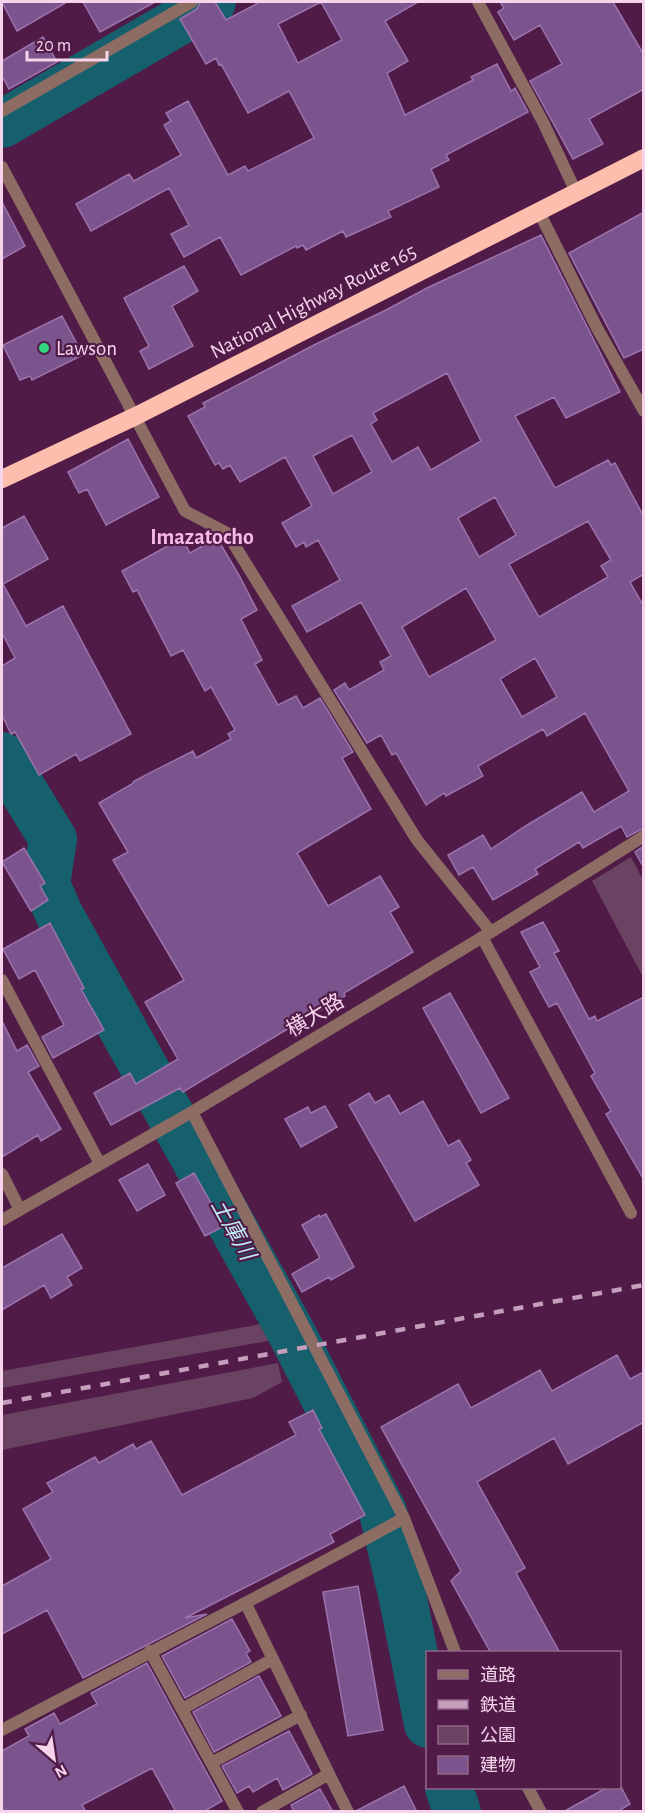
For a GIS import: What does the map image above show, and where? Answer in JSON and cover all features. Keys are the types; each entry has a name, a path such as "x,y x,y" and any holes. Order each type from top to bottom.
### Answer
{"highway":[{"name":"National Highway Route 165","path":"2,479 136,416 644,158"}],"street":[{"path":"2,111 192,2"},
{"path":"478,2 543,122 576,192"},
{"path":"2,168 185,511 227,533 417,840 486,934 632,1213"},
{"path":"539,212 597,328 644,411"},
{"name":"横大路","path":"2,1220 192,1112 644,836"},
{"path":"2,980 100,1164"},
{"path":"192,1112 399,1521 454,1651"},
{"path":"2,1174 20,1210"},
{"path":"2,1730 150,1651 246,1604 399,1521"},
{"path":"246,1604 348,1812"},
{"path":"150,1651 238,1812"},
{"path":"182,1709 273,1659"},
{"path":"211,1763 301,1715"},
{"path":"262,1812 329,1774"},
{"path":"529,1789 541,1812"}],"green space":[{"path":"631,857 643,880 643,977 592,881"},
{"path":"272,1322 279,1339 2,1388 2,1371"},
{"path":"278,1363 282,1382 253,1398 2,1450 2,1415"}],"building":[{"path":"2,2 67,2 17,31"},
{"path":"83,2 155,2 100,32"},
{"path":"200,2 215,2 226,20 260,2 321,2 418,2 385,21 408,61 387,73 405,115 473,80 471,77 497,64 511,91 515,88 528,112 446,155 449,160 431,169 439,187 388,211 391,217 346,237 343,231 306,250 303,245 297,248 296,246 241,275 220,237 184,257 171,234 189,225 169,188 91,231 76,204 129,174 134,181 181,155 164,125 171,121 166,113 188,101 228,175 245,166 248,171 314,138 289,91 248,113 216,58 206,64 180,19 197,9","holes":["321,2 342,40 298,63 278,24"]},
{"path":"500,2 613,2 644,55 644,89 589,119 603,144 573,159 530,81 562,64 540,25 514,40 498,12 504,8"},
{"path":"43,37 57,62 9,89 2,76 2,61"},
{"path":"2,202 25,246 2,259"},
{"path":"644,212 644,349 624,358 569,253"},
{"path":"541,235 620,392 566,418 554,397 515,416 555,488 608,460 611,465 615,463 644,517 644,574 630,582 644,607 644,828 627,837 621,826 583,848 579,842 535,869 538,874 493,900 473,867 459,875 448,855 483,835 491,849 582,792 594,812 629,791 585,713 547,736 543,729 478,766 483,776 446,796 444,793 426,805 396,753 392,755 381,735 367,743 334,690 345,683 349,690 384,670 380,662 391,656 361,602 307,632 292,606 340,580 318,540 306,547 304,542 296,547 282,523 312,506 285,457 240,482 230,465 223,469 219,463 215,465 188,416 205,407 203,403 429,287","holes":["447,373 481,441 431,470 418,447 392,462 371,424 377,420 373,413","352,435 372,472 333,494 313,456","495,497 516,535 479,557 458,518","588,521 611,560 601,566 608,577 539,617 509,564","466,588 496,640 429,677 402,627","535,658 557,697 522,717 500,679"]},
{"path":"184,266 198,291 172,306 193,346 149,369 140,351 149,346 124,298"},
{"name":"Lawson","path":"62,316 83,355 32,380 30,376 20,380 3,345"},
{"path":"128,439 159,497 106,525 87,489 79,493 68,472"},
{"path":"24,516 48,559 3,584 26,626 63,606 131,734 80,761 76,754 39,775 15,732 11,734 2,715 2,666 15,658 2,633 2,528"},
{"path":"182,538 190,553 217,538 239,575 257,610 241,619 262,660 255,664 278,705 296,696 303,708 320,698 353,752 342,758 371,809 297,853 328,906 380,876 399,907 390,912 413,952 344,993 345,996 183,1092 180,1088 111,1125 94,1093 130,1073 136,1084 178,1059 145,1002 184,980 113,860 128,852 99,803 134,781 193,751 196,758 231,739 228,734 235,730 211,687 205,691 183,650 171,656 137,590 133,592 122,571"},
{"path":"644,846 644,868 635,852"},
{"path":"24,848 45,883 40,886 48,900 31,911 2,862"},
{"path":"543,922 559,951 554,953 589,1019 595,1016 597,1021 644,997 644,1180 606,1114 611,1111 591,1076 595,1073 557,1003 549,1007 530,972 540,967 521,932"},
{"path":"50,923 84,988 81,989 104,1030 53,1058 42,1037 64,1025 35,970 19,979 3,949"},
{"path":"450,993 509,1098 481,1113 423,1008"},
{"path":"2,1021 17,1051 27,1045 39,1066 28,1072 61,1129 41,1141 38,1135 2,1157"},
{"path":"369,1093 375,1103 389,1095 400,1114 423,1101 448,1146 459,1140 471,1160 466,1163 479,1185 415,1221 349,1105"},
{"path":"325,1106 337,1127 301,1147 285,1119 308,1107 311,1113"},
{"path":"148,1164 165,1195 137,1211 119,1180"},
{"path":"194,1173 224,1226 205,1236 176,1183"},
{"path":"326,1214 354,1267 331,1280 329,1277 302,1292 292,1274 320,1258 302,1225 319,1215 320,1217"},
{"path":"62,1234 82,1268 67,1277 72,1285 51,1298 44,1285 2,1310 2,1268"},
{"path":"617,1355 630,1379 644,1372 644,1422 568,1464 554,1438 477,1482 525,1568 516,1573 559,1651 490,1651 451,1581 461,1571 381,1427 458,1384 471,1408 540,1370 552,1391"},
{"path":"313,1410 322,1428 319,1429 365,1515 330,1534 334,1542 185,1618 207,1614 83,1678 47,1610 2,1634 2,1586 51,1559 23,1509 53,1492 47,1483 95,1457 99,1463 133,1444 136,1449 151,1441 182,1495 296,1435 289,1422"},
{"path":"358,1586 383,1730 348,1736 323,1592"},
{"path":"232,1619 250,1651 246,1653 251,1662 185,1698 162,1656"},
{"path":"147,1663 222,1801 203,1812 176,1812 152,1768 82,1805 86,1812 2,1812 2,1751 29,1736 25,1729 54,1713 60,1724 97,1704 91,1693"},
{"path":"259,1676 281,1716 214,1752 193,1712"},
{"path":"289,1731 312,1774 283,1790 277,1778 253,1792 249,1786 237,1793 222,1766"},
{"path":"404,1786 417,1812 356,1812 356,1811"},
{"path":"621,1787 630,1804 617,1812 563,1812 604,1789 621,1789"},
{"path":"320,1789 333,1812 294,1812 291,1805"}],"waterway":[{"name":"土庫川","path":"2,124 212,2"},
{"name":"土庫川","path":"2,756 53,839 46,884 60,916 290,1330 383,1512 426,1714"},
{"name":"土庫川","path":"449,1789 457,1812"}],"railway":[{"path":"2,1403 644,1285"}],"place":[{"name":"Lawson","path":"44,348"}],"district":[{"name":"Imazatocho","path":"202,536"}]}
